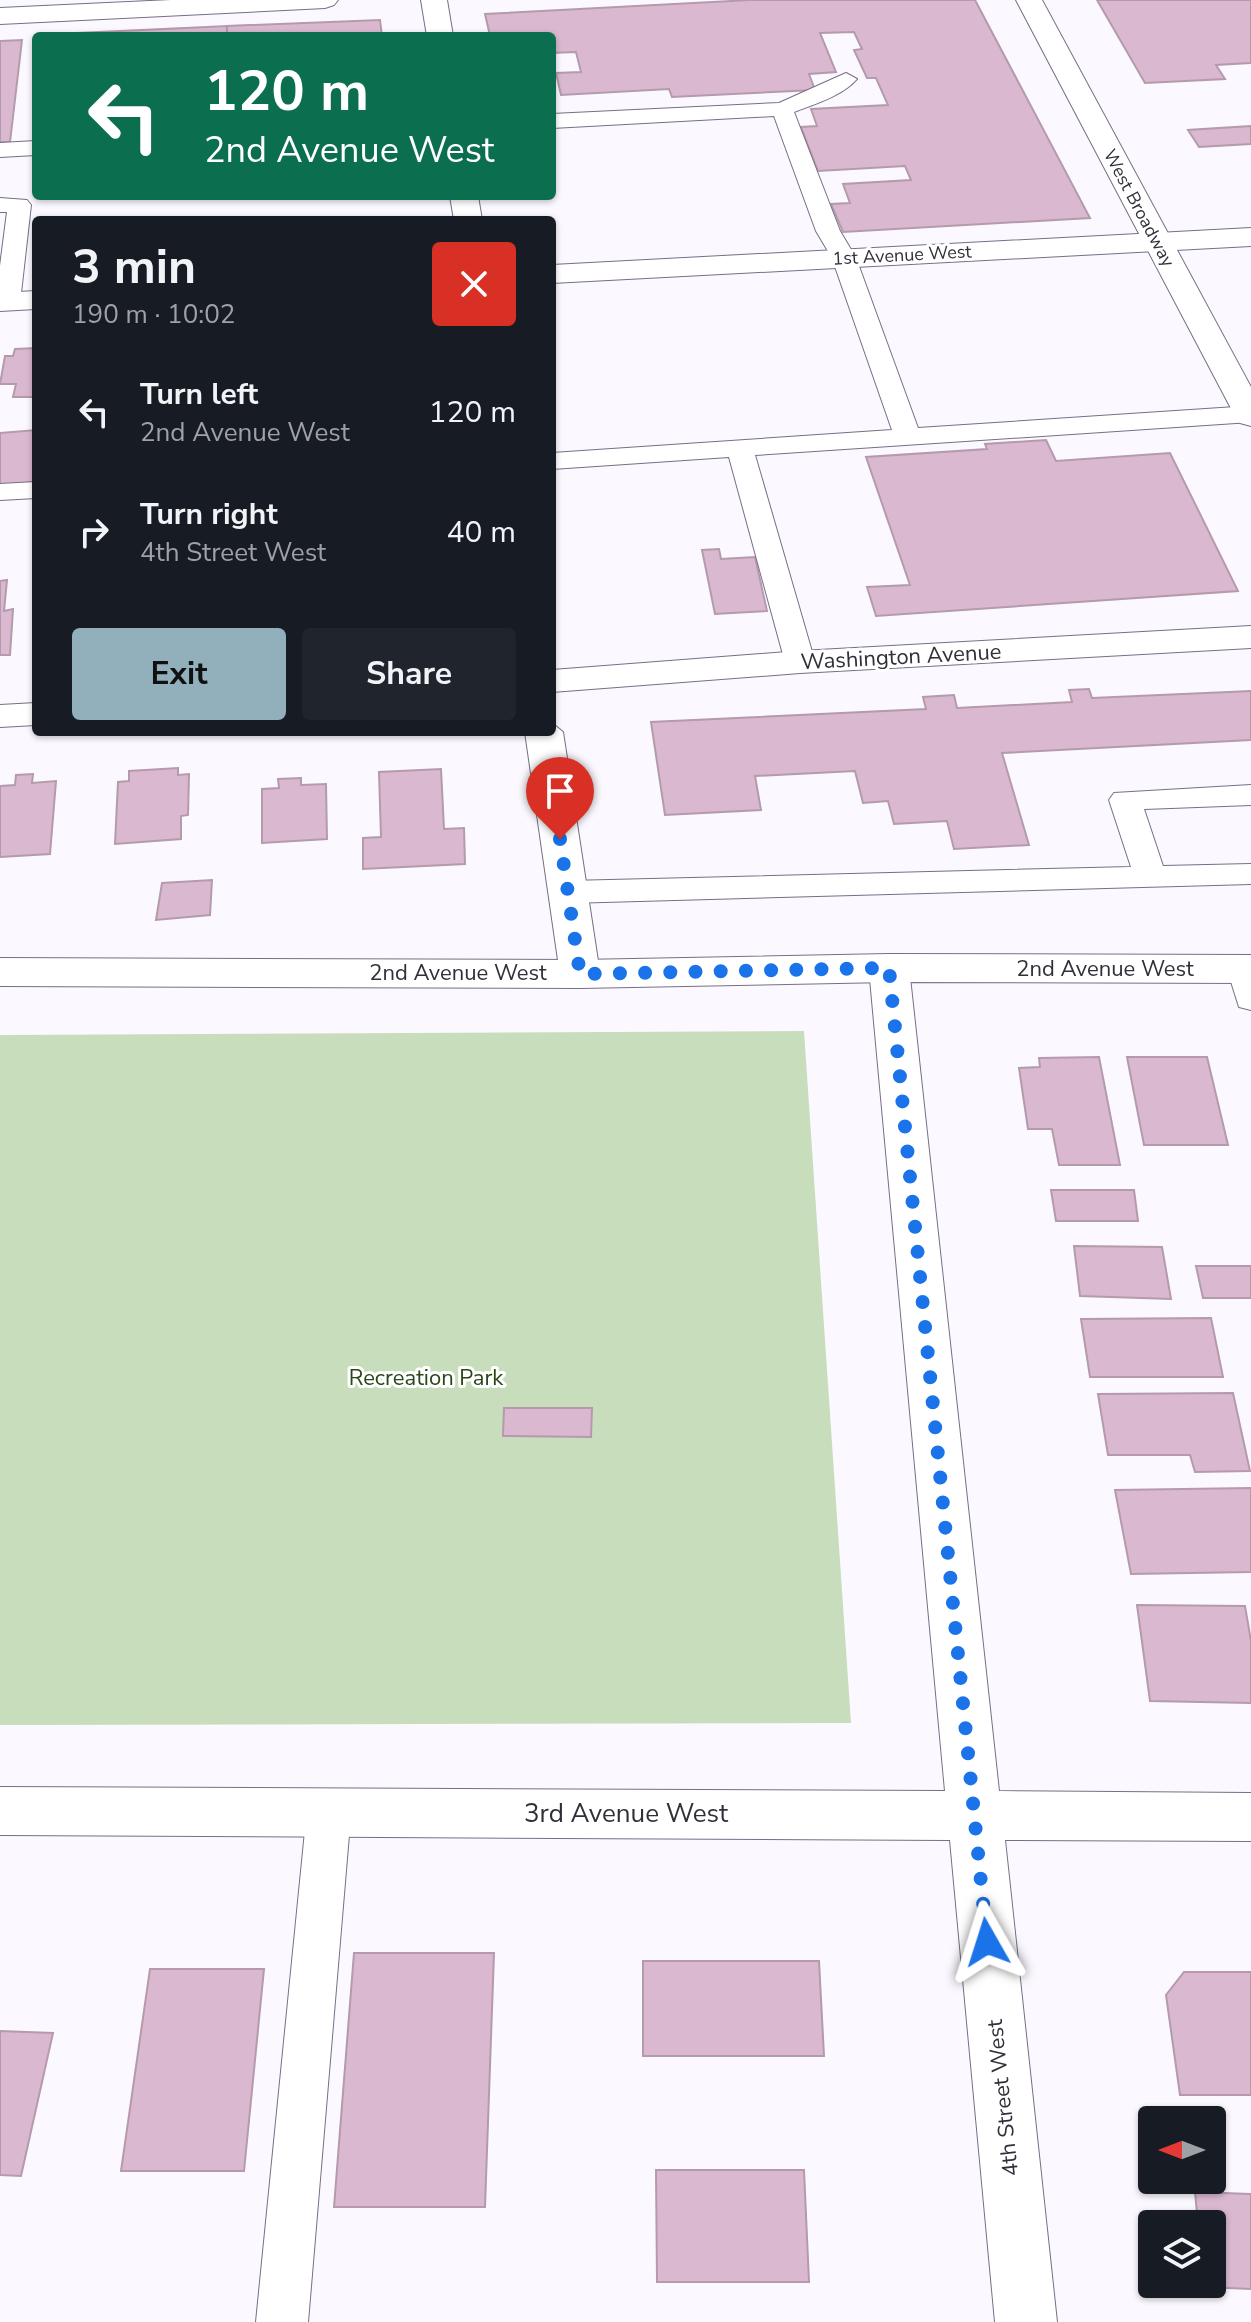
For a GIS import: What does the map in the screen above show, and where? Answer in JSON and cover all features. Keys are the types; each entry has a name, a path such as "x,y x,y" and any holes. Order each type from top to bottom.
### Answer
{"street":[{"path":"0,16 116,5 325,0"},
{"path":"434,0 439,32"},
{"name":"West Broadway","path":"1029,0 1251,415"},
{"name":"1st Avenue West","path":"556,274 1251,237"},
{"name":"Washington Avenue","path":"556,681 800,662 1251,637"},
{"path":"0,716 32,714"},
{"path":"545,736 580,974"},
{"name":"2nd Avenue West","path":"0,972 580,974 889,968 1249,979"},
{"name":"4th Street West","path":"889,968 1026,2322"},
{"name":"3rd Avenue West","path":"0,1811 1251,1817"}],"lane":[{"path":"556,121 782,109 818,95 846,79"},
{"path":"782,109 828,231 844,258 908,437"},
{"path":"0,150 32,148"},
{"path":"0,205 19,205 15,301"},
{"path":"556,461 1251,415"},
{"path":"740,449 800,662"},
{"path":"0,492 32,490"},
{"path":"1151,877 1125,800 1251,795"},
{"path":"568,892 1251,874"},
{"path":"282,2322 329,1811"}],"green space":[{"name":"Recreation Park","path":"804,1031 851,1723 0,1725 0,1035"}],"building":[{"path":"750,0 975,0 1090,218 843,232 831,204 850,203 843,184 911,180 905,166 818,171 801,127 817,126 811,109 888,105 876,78 867,78 854,50 862,49 854,32 820,33 836,72 809,74 815,90 672,97 669,89 561,95 556,73 581,72 576,52 556,53 556,32 489,32 485,14"},
{"path":"1097,0 1251,0 1251,63 1216,65 1225,79 1145,83"},
{"path":"380,20 382,32 227,32 227,26"},
{"path":"227,26 227,32 99,32"},
{"path":"22,40 10,142 0,142 0,41"},
{"path":"1251,126 1251,144 1199,147 1188,130"},
{"path":"32,348 32,397 13,397 16,384 0,384 5,356 13,356 15,349"},
{"path":"32,430 32,482 0,485 0,433"},
{"path":"1046,440 1056,461 1170,453 1238,591 876,616 867,587 910,585 866,457 987,449 985,444"},
{"path":"719,549 721,559 755,557 767,611 715,614 702,550"},
{"path":"7,580 4,611 13,609 10,655 0,655 0,581"},
{"path":"1089,689 1092,698 1251,691 1251,740 1002,753 1029,845 954,849 947,821 894,824 888,801 863,803 855,771 755,776 761,810 665,815 651,722 926,709 923,697 954,695 957,708 1072,702 1069,690"},
{"path":"178,768 178,775 189,774 188,815 181,816 181,839 115,844 118,782 129,781 129,771"},
{"path":"441,769 444,829 464,828 465,864 363,869 363,838 381,837 379,772"},
{"path":"33,774 32,783 56,781 50,854 0,857 0,786 15,785 16,775"},
{"path":"301,778 301,785 326,784 327,839 262,843 262,789 279,788 278,779"},
{"path":"212,880 210,915 156,920 162,883"},
{"path":"1099,1057 1120,1165 1059,1165 1052,1129 1028,1129 1019,1068 1040,1067 1039,1058"},
{"path":"1127,1057 1207,1057 1228,1145 1144,1145"},
{"path":"1051,1190 1134,1190 1138,1221 1056,1221"},
{"path":"1074,1246 1162,1247 1171,1299 1080,1296"},
{"path":"1196,1266 1251,1266 1251,1298 1203,1298"},
{"path":"1211,1318 1223,1377 1090,1377 1081,1319"},
{"path":"1233,1393 1250,1471 1195,1472 1190,1455 1108,1455 1098,1394"},
{"path":"504,1408 592,1408 591,1437 503,1436"},
{"path":"1251,1488 1251,1572 1131,1574 1115,1490"},
{"path":"1137,1605 1245,1606 1251,1641 1251,1703 1150,1701"},
{"path":"354,1953 494,1953 485,2207 334,2207"},
{"path":"643,1961 819,1961 824,2056 643,2056"},
{"path":"150,1969 264,1969 244,2171 121,2171"},
{"path":"1184,1972 1251,1972 1251,2095 1180,2095 1166,1995"},
{"path":"0,2031 53,2033 21,2176 0,2175"},
{"path":"656,2170 804,2170 809,2282 657,2282"},
{"path":"1195,2194 1251,2194 1251,2289 1226,2288 1226,2210 1197,2210"}],"route":[{"path":"560,839 580,974 889,968 987,1942"}]}
